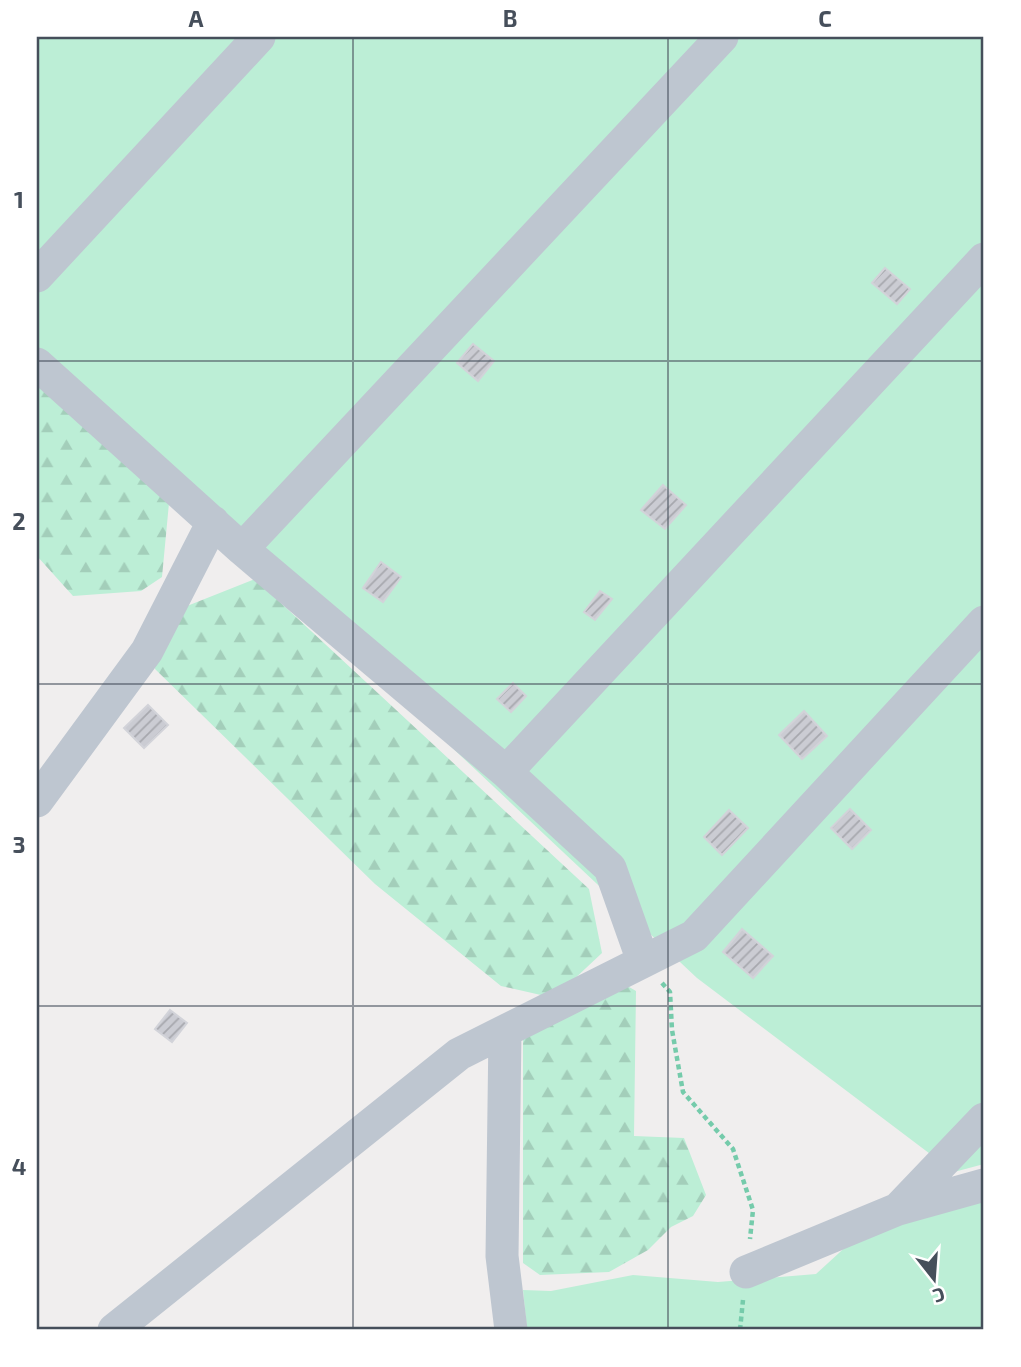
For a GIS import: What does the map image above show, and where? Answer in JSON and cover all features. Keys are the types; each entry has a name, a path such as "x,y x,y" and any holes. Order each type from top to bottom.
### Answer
{"street":[{"path":"37,276 258,37"},
{"path":"242,549 722,37"},
{"path":"506,772 984,259"},
{"path":"37,364 242,549 506,772 610,869 643,961"},
{"path":"37,801 146,651 213,522"},
{"path":"114,1330 459,1054 694,936 984,622"},
{"path":"505,1031 502,1256 511,1330"},
{"path":"898,1209 984,1119"},
{"path":"746,1272 898,1209 984,1185"}],"path":[{"path":"643,961 670,992 683,1092 733,1149 753,1210 740,1330"}],"green space":[{"path":"37,37 984,37 984,1164 954,1172 697,978 37,357"},
{"path":"37,381 169,503 162,577 141,591 73,596 37,556"},
{"path":"255,579 589,889 602,953 554,998 501,986 375,884 155,669 156,636 187,606"},
{"path":"624,984 636,991 634,1136 684,1138 706,1195 693,1216 671,1227 648,1250 609,1272 540,1275 523,1263 523,1036"},
{"path":"984,1197 984,1330 527,1330 523,1290 551,1291 633,1275 718,1282 816,1274 886,1210"}],"building":[{"path":"885,268 910,289 897,304 872,283"},
{"path":"473,344 494,361 478,381 457,363"},
{"path":"663,485 686,505 665,529 641,510"},
{"path":"381,562 401,577 383,602 363,588"},
{"path":"600,591 612,599 595,620 584,612"},
{"path":"513,683 526,696 511,712 497,699"},
{"path":"148,705 168,725 144,748 124,728"},
{"path":"804,711 827,736 802,759 779,735"},
{"path":"850,809 871,830 852,849 831,828"},
{"path":"729,810 748,828 722,855 704,837"},
{"path":"742,929 773,956 753,978 723,952"},
{"path":"170,1010 187,1023 172,1042 155,1029"}]}
